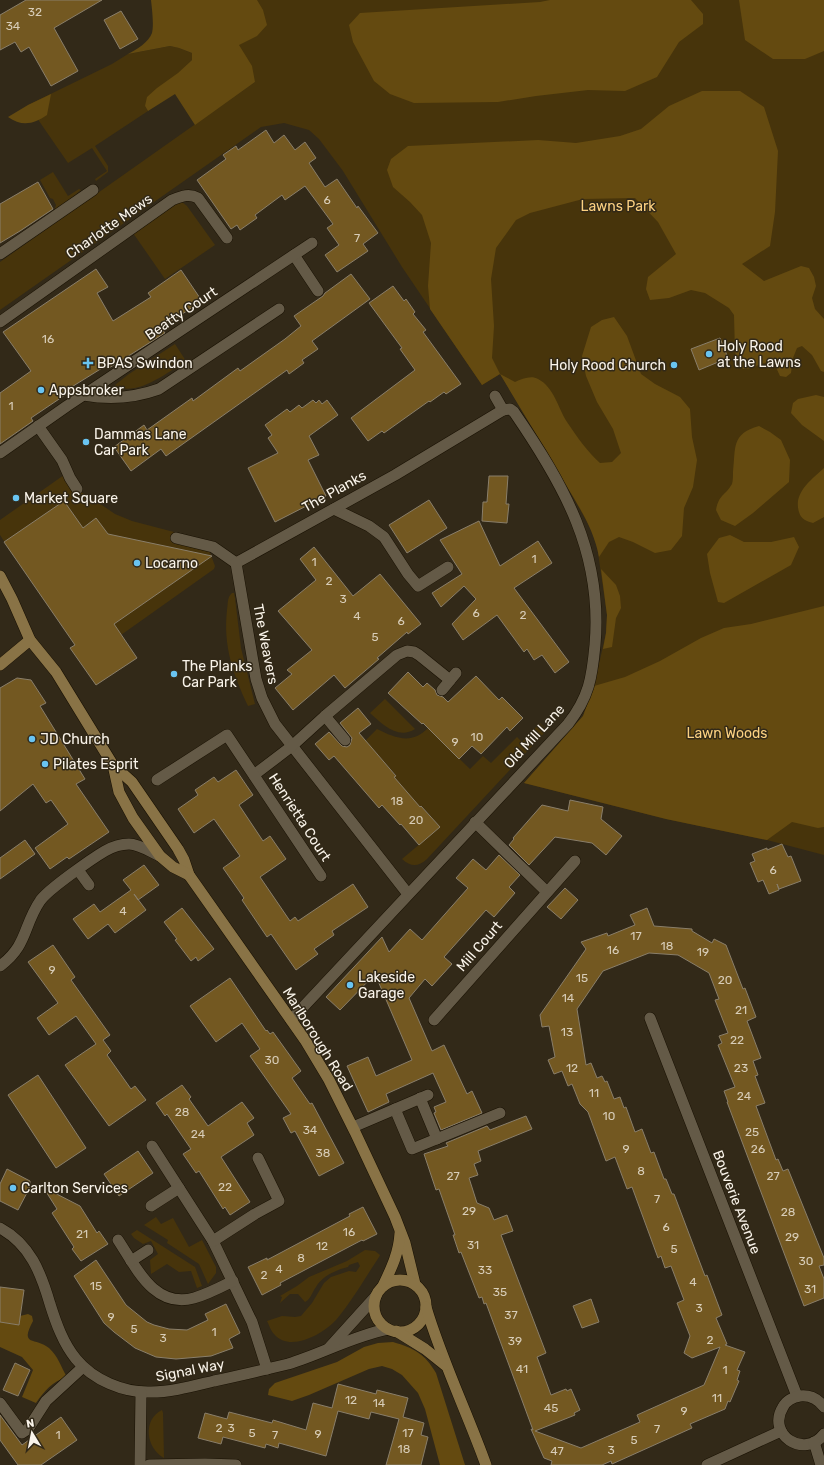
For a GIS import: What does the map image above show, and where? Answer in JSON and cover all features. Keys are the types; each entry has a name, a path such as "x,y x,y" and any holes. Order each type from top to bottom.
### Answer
{"main road":[{"name":"Marlborough Road","path":"0,576 17,609 30,640 56,672 113,764 132,782 178,849 184,860 189,875 291,1020 324,1072 352,1127 400,1231 405,1243 415,1284"},
{"path":"0,665 30,640"},
{"name":"Marlborough Road","path":"113,764 119,792 128,811 160,856 173,867 189,875"},
{"path":"400,1231 398,1250 395,1260 383,1286 376,1296 374,1311 382,1324 420,1346 446,1366"},
{"path":"383,1286 398,1280 415,1284 421,1290 425,1298 426,1307 446,1366 464,1406 486,1465"},
{"path":"392,1330 404,1331 412,1328 419,1323 424,1315 426,1307"}],"street":[{"path":"0,254 93,190"},
{"name":"Charlotte Mews","path":"0,322 166,204 182,196 192,194 198,198 227,238"},
{"name":"Beatty Court","path":"0,454 38,426 312,243"},
{"path":"294,255 318,290"},
{"path":"84,395 100,398 127,398 159,389 279,309"},
{"path":"495,396 503,410"},
{"name":"Old Mill Lane","path":"291,1020 568,724 576,714 588,689 591,677 596,614 593,577 586,548 576,520 555,478 512,409 503,410"},
{"name":"The Planks","path":"236,563 334,509 503,410"},
{"path":"38,426 57,453 70,478 78,489"},
{"path":"334,509 379,532 418,586 448,567"},
{"path":"176,538 213,548 236,563"},
{"name":"The Weavers","path":"236,563 251,657 258,686 268,712 292,746 408,894"},
{"path":"292,746 379,670 402,653 414,652 419,654 453,677 442,690"},
{"path":"325,716 345,740"},
{"name":"Henrietta Court","path":"157,780 227,735 321,876"},
{"name":"Henrietta Court","path":"254,776 292,746"},
{"path":"475,822 547,892"},
{"path":"0,966 15,953 22,942 41,899 105,851 123,844 131,844 160,856"},
{"name":"Mill Court","path":"434,1020 575,861"},
{"path":"78,870 89,885"},
{"name":"Bouverie Avenue","path":"650,1018 797,1396"},
{"path":"352,1127 424,1097 438,1138"},
{"path":"395,1109 412,1149 500,1113"},
{"path":"152,1146 214,1241 234,1281 254,1327 267,1369"},
{"path":"214,1241 255,1214 279,1201 258,1158"},
{"path":"151,1206 179,1188"},
{"name":"Signal Way","path":"0,1228 24,1246 31,1255 44,1282 61,1334 69,1350 83,1367 111,1384 125,1389 140,1392 174,1390 304,1359 370,1333 392,1330"},
{"path":"118,1240 142,1277 154,1290 173,1300 195,1298 234,1281"},
{"path":"132,1260 148,1250"},
{"name":"Signal Way","path":"327,1350 376,1296"},
{"path":"0,1403 22,1433 28,1429 46,1401 83,1367"},
{"path":"140,1392 140,1465"},
{"path":"824,1407 811,1396 797,1396 785,1404 781,1410 779,1424 781,1431 786,1438 799,1445 807,1445 814,1442 824,1434"},
{"path":"707,1465 781,1431"},
{"path":"814,1442 821,1465"},
{"path":"149,1465 236,1465"}],"green space":[{"path":"151,0 257,0 263,10 267,25 257,36 239,45 252,66 255,82 195,125 175,94 148,111 145,106 147,97 192,60 192,53 170,46 128,54 145,43 152,33 153,21"},
{"name":"Lawns Park","path":"209,0 824,0 824,855 767,840 666,819 524,783 583,716 594,686 606,633 607,615 597,546 591,529 554,463 500,374 482,385 402,267 343,171 319,139 309,130 284,123 261,127 0,310 0,262 255,82"},
{"path":"550,0 691,0 703,14 703,24 679,42 657,77 625,91 588,90 498,102 414,103 390,94 374,81 353,42 349,25 360,13 540,2"},
{"path":"739,0 824,0 824,51 805,59 773,59 745,40"},
{"path":"170,46 192,53 192,60 145,106 148,111 95,146 108,166 108,172 96,181 95,179 107,171 92,148 68,163 28,105 112,64 128,54"},
{"path":"702,91 740,91 764,107 778,151 775,212 770,246 742,264 764,281 801,266 809,268 814,277 816,286 812,298 815,309 824,319 824,372 821,371 812,355 802,346 797,348 793,358 791,373 786,377 780,376 773,361 743,369 737,360 735,352 734,315 729,308 705,293 691,290 669,298 650,300 646,289 648,277 676,254 658,222 635,198 583,199 530,213 516,220 496,248 491,279 494,326 492,358 500,374 482,385 430,309 428,286 431,243 422,215 393,187 387,170 391,159 408,146 538,140 576,143 620,136 641,129 669,106"},
{"path":"51,94 47,115 37,121 23,123 8,117 28,105"},
{"path":"53,172 68,196 79,189 81,190 56,211 56,205 53,199 50,198 40,180"},
{"path":"182,202 187,206 215,245 165,279 133,233 178,203"},
{"path":"614,317 627,336 641,374 655,384 680,397 690,409 692,437 697,460 693,487 684,508 682,536 671,550 655,553 619,537 609,542 599,557 594,538 581,511 500,374 515,382 532,377 538,379 552,392 567,422 586,449 600,463 612,462 621,453 613,429 597,402 586,376 582,356 591,327 602,320"},
{"path":"175,344 186,361 162,377 142,386 132,389 115,385 129,374"},
{"path":"816,395 824,397 824,441 802,425 791,413 793,403 798,399"},
{"path":"759,426 781,440 790,460 789,482 753,513 735,526 721,520 716,510 717,505 732,484 734,455 739,437 750,429"},
{"path":"824,468 824,517 813,523 802,518 799,512 799,499 804,487"},
{"path":"64,475 80,492 115,514 132,521 174,532 172,541 209,550 215,566 214,569 121,635 19,564 0,535 0,520"},
{"path":"730,535 744,542 771,542 794,537 799,547 791,565 724,603 718,602 710,573 707,554 719,538"},
{"path":"601,569 616,585 620,596 621,608 616,618 612,647 603,649 607,615"},
{"path":"232,593 234,593 235,598 241,648 255,704 248,706 230,660 226,636 228,599"},
{"name":"Lawn Woods","path":"824,606 824,827 818,828 792,822 767,840 666,819 524,783 583,716 594,686 625,677 660,661 701,638 724,628 751,624"},
{"path":"385,699 415,729 409,732 396,732 385,726 370,713"},
{"path":"540,723 547,730 427,859 421,864 411,865 402,859 440,827 422,806 420,807 389,781 396,775 365,741 377,729 397,737 410,738 416,737 428,728 470,769 483,756 491,763 517,737 522,742"},
{"path":"156,1217 161,1224 173,1218 189,1247 202,1240 216,1267 216,1273 208,1284 199,1264 167,1243 168,1240 144,1225"},
{"path":"137,1230 195,1267 202,1286 197,1288 191,1271 179,1272 167,1264 151,1274 150,1260 158,1254 151,1241 143,1244 134,1238 131,1234"},
{"path":"365,1250 375,1251 380,1255 348,1305 336,1320 315,1336 297,1342 289,1342 274,1334 267,1321 282,1316 301,1316 312,1303 324,1283 331,1277 349,1271 356,1272 360,1266 358,1262 326,1277 319,1283 305,1302 298,1294 290,1294 280,1303 282,1297 280,1296 309,1277 347,1261"},
{"path":"28,1314 32,1316 33,1321 29,1329 28,1338 44,1345 52,1351 67,1377 57,1381 49,1387 36,1403 22,1397 33,1370 22,1357 0,1347 0,1322 19,1325 20,1316"},
{"path":"393,1342 413,1349 423,1356 432,1366 436,1373 465,1465 440,1465 425,1409 418,1393 402,1375 392,1369 382,1366 369,1369 292,1401 268,1395 269,1389 275,1383 337,1362 364,1347 378,1343"},
{"path":"162,1410 164,1458 153,1448 149,1434 151,1420"}],"building":[{"path":"26,0 102,0 54,28 78,71 51,86 29,47 21,52 15,42 0,50 0,15"},
{"path":"121,11 138,39 120,49 104,20"},
{"path":"266,130 274,143 284,135 295,150 305,142 316,158 309,163 325,187 337,179 357,208 358,206 378,233 363,244 368,251 337,272 325,255 339,245 327,228 333,224 305,186 285,200 282,195 255,215 257,218 240,230 237,225 231,229 197,180 226,159 223,155 236,146 238,150"},
{"path":"38,182 53,209 0,243 0,204"},
{"path":"96,269 108,287 97,293 113,321 151,297 148,293 181,270 202,301 161,328 165,333 109,368 107,365 70,388 71,391 31,418 33,421 0,444 0,393 31,371 3,332"},
{"path":"351,274 370,299 312,341 318,349 302,360 304,363 289,374 287,370 166,456 161,449 131,471 114,447 144,425 147,430 192,398 193,401 238,368 240,371 285,339 301,326 294,316"},
{"path":"393,286 404,301 406,299 415,312 413,314 426,330 423,332 461,384 446,394 444,392 430,402 429,401 384,433 382,431 368,441 351,418 415,370 400,349 402,348 369,303"},
{"name":"Holy Rood at the Lawns","path":"720,338 728,358 699,370 691,349"},
{"path":"313,400 316,403 319,400 322,404 327,400 338,415 309,436 319,455 308,460 326,496 275,522 248,468 278,453 268,438 272,435 265,425 287,409 290,412 299,405 302,408"},
{"path":"489,476 508,476 506,504 509,504 507,523 482,521 483,502 487,502"},
{"path":"429,500 447,528 407,553 389,525"},
{"path":"64,501 83,528 96,518 108,534 212,556 114,624 137,658 96,685 70,648 75,645 4,542"},
{"path":"479,521 500,566 538,541 552,563 514,588 569,662 555,673 542,655 534,660 527,649 524,652 497,615 463,640 452,624 476,599 464,586 441,607 432,593 462,574 440,540"},
{"path":"314,547 353,596 380,574 421,624 408,634 407,632 377,658 379,659 345,688 334,675 293,710 275,688 292,674 287,670 312,650 278,611 316,580 300,559"},
{"path":"408,672 423,687 427,683 435,690 437,695 443,697 448,702 476,676 499,700 502,697 523,718 510,731 507,727 481,754 472,746 459,759 423,723 422,724 388,693"},
{"path":"17,678 31,680 46,703 40,706 85,779 76,784 109,832 69,859 67,857 50,869 35,848 68,824 51,800 46,803 33,784 0,811 0,688"},
{"path":"358,708 371,724 359,733 396,776 394,777 440,827 419,845 382,805 379,808 334,756 329,760 315,744 329,732 342,746 347,747 350,745 352,738 340,723"},
{"path":"236,770 253,795 239,805 263,841 270,836 286,859 260,877 290,921 295,917 298,921 353,884 368,907 332,931 334,935 314,949 318,954 296,970 271,934 267,937 242,900 244,898 223,868 240,856 214,819 194,833 178,809 198,795 195,790 214,777 218,782"},
{"path":"570,800 603,807 601,819 622,836 606,855 592,843 555,837 529,865 509,845 514,839 513,838 542,805 568,811"},
{"path":"25,840 35,854 0,879 0,858"},
{"path":"782,844 788,857 791,856 801,881 779,889 777,884 779,890 769,894 763,880 758,882 750,863 755,861 752,854"},
{"path":"499,855 520,875 509,887 515,893 494,917 486,910 444,957 452,964 432,986 425,979 409,998 432,1051 444,1045 467,1094 472,1091 482,1113 441,1130 434,1113 436,1112 434,1107 446,1102 433,1073 386,1094 389,1102 368,1112 347,1066 368,1057 376,1076 412,1060 375,974 340,1010 326,997 382,937 389,952 410,929 422,940 468,888 456,878 473,859 486,870"},
{"path":"144,865 159,885 138,900 146,910 115,933 108,924 88,939 73,919 94,904 100,912 131,890 123,880"},
{"path":"565,888 578,900 561,919 547,907"},
{"path":"182,908 214,949 198,961 196,957 191,961 175,940 177,939 164,922"},
{"path":"647,908 654,926 692,929 692,931 712,943 714,939 726,945 743,989 745,988 756,1017 747,1021 761,1058 753,1061 758,1075 755,1076 765,1103 756,1106 776,1160 778,1159 783,1171 788,1169 824,1258 824,1265 819,1266 824,1279 824,1298 804,1306 727,1102 724,1091 735,1087 718,1045 722,1043 719,1036 728,1033 715,1000 719,999 709,973 678,955 649,953 603,971 577,1009 586,1065 591,1063 597,1078 602,1076 605,1082 607,1081 614,1099 620,1097 624,1108 626,1107 635,1132 642,1129 651,1153 654,1152 664,1179 666,1179 672,1194 674,1194 705,1276 707,1275 722,1315 716,1318 727,1344 725,1345 745,1352 737,1370 740,1371 737,1380 739,1381 730,1402 728,1401 725,1409 690,1424 692,1428 612,1464 611,1461 602,1465 551,1465 552,1461 544,1458 531,1429 533,1430 486,1303 484,1304 482,1297 479,1298 461,1252 459,1253 453,1235 455,1235 439,1189 436,1190 424,1154 448,1146 446,1143 487,1126 490,1130 526,1116 532,1129 478,1151 481,1161 474,1164 478,1175 469,1178 477,1203 489,1208 494,1220 507,1215 513,1231 501,1235 546,1353 537,1357 551,1395 566,1389 567,1391 571,1389 580,1410 574,1413 575,1415 535,1431 581,1448 640,1422 637,1415 704,1385 720,1347 692,1358 684,1353 690,1336 677,1303 684,1300 671,1266 665,1268 661,1256 658,1258 632,1187 627,1189 615,1157 606,1161 588,1112 580,1104 572,1084 568,1086 562,1071 554,1074 548,1060 555,1057 549,1026 542,1027 540,1015 586,949 581,942 607,933 608,936 635,925 630,915"},
{"path":"53,945 75,977 71,980 110,1035 103,1040 111,1051 107,1055 131,1089 135,1086 146,1100 109,1126 65,1065 96,1044 76,1016 49,1035 37,1018 58,1003 28,962"},
{"path":"230,978 266,1031 267,1030 270,1034 273,1032 301,1071 292,1078 310,1104 312,1103 344,1163 319,1176 295,1131 291,1133 283,1118 291,1114 250,1056 260,1049 242,1023 216,1042 190,1006"},
{"path":"38,1075 86,1148 56,1168 8,1095"},
{"path":"182,1085 191,1097 189,1099 208,1126 242,1102 254,1118 247,1123 254,1135 221,1157 250,1202 230,1215 225,1207 223,1209 199,1171 196,1173 183,1154 191,1149 167,1114 165,1116 156,1103"},
{"path":"138,1151 153,1173 119,1196 104,1174"},
{"path":"7,1169 30,1181 30,1187 18,1210 0,1201 0,1184"},
{"path":"43,1187 80,1206 97,1233 99,1231 108,1244 81,1261 72,1249 74,1247 52,1213 57,1209"},
{"path":"363,1207 377,1234 363,1241 362,1240 280,1283 281,1285 262,1295 248,1267 267,1258 267,1260 350,1216 349,1214"},
{"path":"96,1260 126,1305 147,1322 154,1325 169,1329 187,1330 208,1320 205,1314 226,1304 240,1333 229,1339 233,1348 211,1356 176,1359 156,1357 135,1348 104,1323 74,1276"},
{"path":"0,1287 24,1290 19,1325 0,1322"},
{"path":"591,1299 599,1322 582,1328 573,1306"},
{"path":"15,1363 30,1370 18,1396 3,1390"},
{"path":"338,1384 376,1394 377,1390 408,1398 403,1417 424,1423 421,1435 428,1437 421,1465 386,1465 399,1419 371,1412 369,1419 338,1411 326,1456 279,1443 278,1448 266,1444 265,1448 223,1437 221,1444 198,1438 205,1413 227,1419 229,1412 272,1423 273,1420 306,1430 313,1403 332,1408"},
{"path":"0,1415 22,1445 61,1417 77,1440 41,1465 18,1465 0,1440"}],"place":[{"name":"Holy Rood at the Lawns","path":"709,354"},
{"name":"BPAS Swindon","path":"88,363"},
{"name":"Holy Rood Church","path":"674,365"},
{"name":"Appsbroker","path":"41,390"},
{"name":"Dammas Lane Car Park","path":"86,442"},
{"name":"Market Square","path":"16,498"},
{"name":"Locarno","path":"137,563"},
{"name":"The Planks Car Park","path":"174,674"},
{"name":"JD Church","path":"32,739"},
{"name":"Pilates Esprit","path":"45,764"},
{"name":"Lakeside Garage","path":"350,985"},
{"name":"Carlton Services","path":"13,1188"}]}
